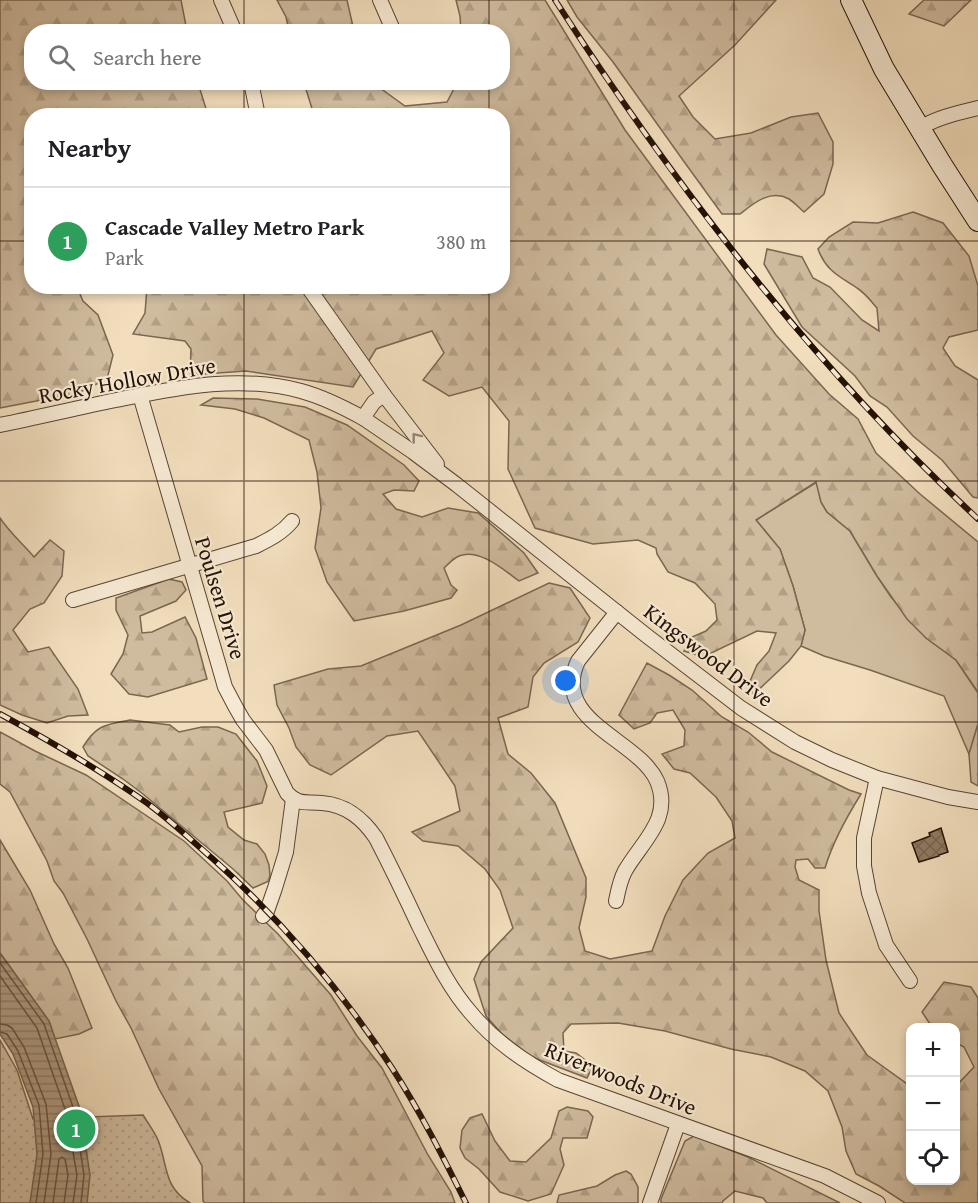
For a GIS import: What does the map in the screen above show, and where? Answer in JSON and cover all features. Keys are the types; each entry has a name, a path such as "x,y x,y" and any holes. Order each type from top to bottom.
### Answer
{"main road":[{"path":"851,0 882,65 978,221"}],"street":[{"path":"221,0 232,24"},
{"path":"380,0 390,24"},
{"path":"253,90 256,108"},
{"path":"920,128 947,115 978,108"},
{"name":"Kingswood Drive","path":"313,294 384,395 448,478"},
{"name":"Rocky Hollow Drive","path":"0,425 140,395 232,383 266,384 300,391 331,401 363,418"},
{"name":"Poulsen Drive","path":"140,395 225,687 243,720 266,750 292,799"},
{"path":"363,418 374,402 384,395"},
{"name":"Kingswood Drive","path":"363,418 448,478 741,708 795,742 877,778 978,802"},
{"path":"73,600 256,546 272,539 292,521"},
{"path":"616,901 624,873 658,821 662,802 654,775 640,760 590,720 575,695 572,683 573,671 578,661 617,612"},
{"path":"877,778 864,838 864,866 869,893 886,945 910,981"},
{"path":"263,916 275,888 287,845 292,799"},
{"name":"Riverwoods Drive","path":"292,799 336,806 352,813 368,826 442,973 466,1008 491,1035 510,1051 558,1080 825,1176 878,1203"},
{"path":"650,1203 678,1124"}],"green space":[{"path":"0,0 181,0 186,24 24,24 24,90 200,90 206,108 24,108 24,294 80,294 83,301 98,315 113,355 107,379 78,393 0,408"},
{"path":"277,0 347,0 352,24 288,24"},
{"path":"456,0 545,0 625,130 776,335 829,394 858,419 876,453 920,494 978,542 978,692 956,660 926,638 907,619 877,576 850,531 827,512 821,502 816,482 756,520 780,549 805,630 801,646 789,661 753,695 750,681 757,665 769,651 776,633 757,631 703,657 684,651 692,637 706,631 717,620 715,604 695,583 668,572 656,548 638,540 593,544 535,528 508,469 509,421 482,387 449,396 423,380 444,353 432,331 376,349 353,387 246,371 190,375 191,349 185,341 133,334 145,313 146,294 510,294 510,108 312,108 306,90 383,90 405,106 447,102 453,90 510,90 510,24 461,24"},
{"path":"567,0 776,0 735,45 679,96 693,117 715,139 751,133 791,117 818,113 833,142 833,164 824,194 804,212 789,199 782,196 769,196 740,214 722,214 613,62 577,17"},
{"path":"924,0 971,0 944,26 909,14"},
{"path":"913,212 943,223 969,256 978,286 978,330 949,337 943,348 955,366 978,380 978,498 973,497 942,460 913,436 887,407 870,396 855,376 802,327 764,264 767,249 802,257 813,278 830,287 862,320 879,331 877,308 863,292 829,268 818,249 829,237 853,222 878,223"},
{"path":"213,398 257,399 305,407 347,425 404,465 419,481 414,491 394,490 383,494 396,509 422,517 448,508 478,513 524,553 538,573 519,581 483,557 467,554 459,556 444,568 451,585 457,590 451,598 404,611 354,621 327,582 315,548 321,508 317,472 309,440 264,418 235,409 201,405"},
{"path":"817,482 821,502 827,512 850,531 891,597 926,638 956,660 978,693 978,724 969,754 944,696 824,656 801,646 805,630 780,549 756,520"},
{"path":"0,518 34,557 50,540 64,551 62,576 44,603 30,609 13,630 28,652 49,647 78,689 88,715 68,716 47,723 0,705"},
{"path":"169,579 182,582 186,590 176,601 140,616 142,633 152,632 185,617 196,638 207,679 148,697 129,694 111,674 123,654 128,635 116,610 116,598"},
{"path":"549,583 570,588 590,618 578,642 544,663 533,677 528,707 498,718 508,754 531,773 555,803 586,878 586,897 579,928 585,951 610,959 652,951 665,916 683,880 708,853 735,838 732,821 716,797 690,773 674,769 662,754 684,746 685,730 673,710 657,713 650,723 634,729 619,715 647,663 692,690 722,717 748,732 772,752 861,794 840,830 825,868 815,868 808,859 796,860 795,867 799,880 819,890 819,911 826,960 839,1013 867,1055 906,1083 906,1185 960,1185 960,1082 974,1067 964,1047 960,1045 960,1023 929,1023 922,1012 944,982 971,987 978,998 978,1203 905,1203 856,1174 846,1151 842,1127 828,1091 805,1071 771,1057 665,1031 618,1023 571,1024 563,1033 564,1051 576,1053 593,1066 587,1078 532,1057 502,1034 486,1016 474,979 481,962 513,928 500,890 485,869 458,846 423,841 412,832 460,811 455,786 418,731 387,736 331,775 310,765 296,747 277,705 274,685 328,669 361,666 461,625"},
{"path":"130,720 170,725 179,732 202,727 218,727 236,734 257,761 267,786 262,803 224,812 228,827 244,840 257,844 265,854 269,865 269,881 253,888 143,794 88,756 83,747 93,734 108,725"},
{"path":"978,724 978,786 971,782 969,754"},
{"path":"0,732 86,775 184,841 227,881 278,934 331,995 357,1036 382,1068 455,1203 205,1203 203,1201 202,1166 159,1089 87,939 63,893 54,881 47,861 10,792 0,784"},
{"path":"0,840 30,890 54,944 68,968 92,1028 79,1034 55,1039 49,1021 0,953"},
{"path":"0,1040 17,1070 33,1119 143,1115 158,1140 171,1183 181,1197 190,1203 0,1203"},
{"path":"567,1107 588,1111 593,1117 587,1138 563,1138 560,1149 564,1165 551,1194 528,1201 500,1192 479,1169 465,1158 460,1148 462,1130 470,1118 482,1114 495,1141 510,1161 526,1162 551,1138 559,1111"},
{"path":"694,1136 748,1157 840,1203 767,1203 763,1198 735,1191 722,1203 661,1203 685,1141"},
{"path":"626,1171 631,1174 638,1187 638,1203 557,1203 559,1195 597,1186"}],"water":[{"path":"0,953 49,1021 80,1109 90,1175 87,1203 30,1203 37,1154 33,1107 13,1054 0,1034"}],"building":[{"path":"941,828 948,852 919,862 912,843 930,836 929,833"}],"railway":[{"path":"555,0 649,139 750,273 860,400 978,519"},
{"path":"0,714 75,756 147,803 213,859 263,907 309,957 373,1039 412,1101 466,1203"}],"place":[{"name":"Cascade Valley Metro Park","path":"76,1129"}]}
